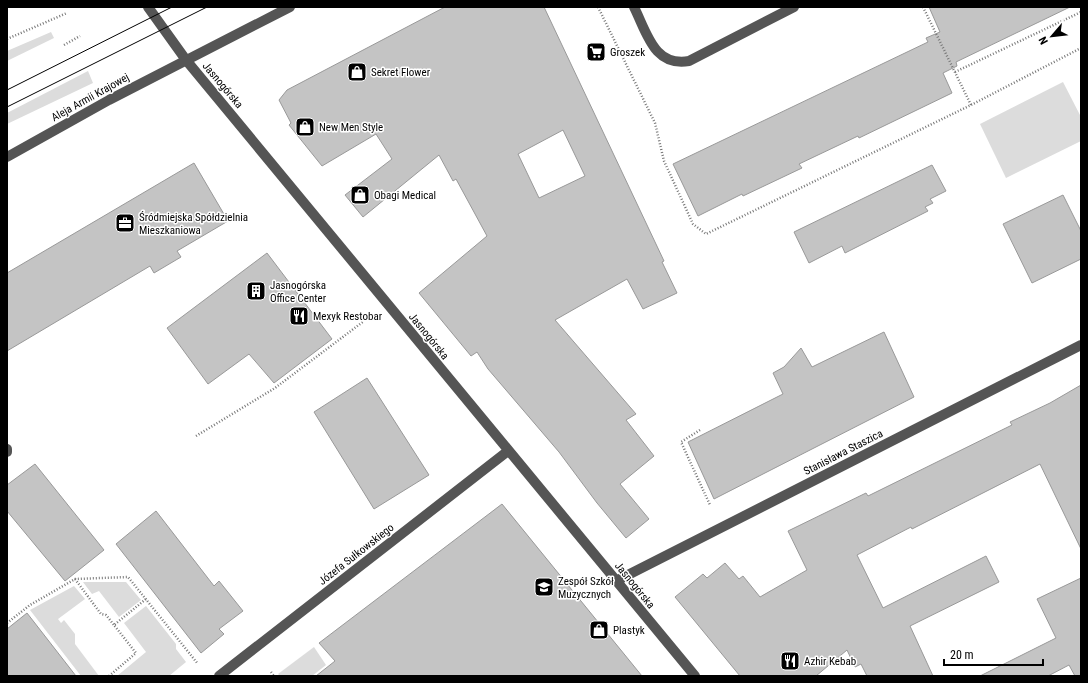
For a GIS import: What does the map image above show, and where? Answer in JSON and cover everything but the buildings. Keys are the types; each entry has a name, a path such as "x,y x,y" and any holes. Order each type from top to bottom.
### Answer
{"street":[{"name":"Jasnogórska","path":"148,7 186,60 243,126 508,451 695,676"},
{"name":"Aleja Armii Krajowej","path":"7,157 186,60 290,7"},
{"path":"634,7 653,46 665,60 677,63 689,61 794,7"},
{"name":"Stanisława Staszica","path":"616,581 1081,345"},
{"name":"Józefa Sułkowskiego","path":"219,676 508,451"}],"path":[{"path":"598,7 655,123 664,161 693,224 706,234 971,105 1081,48"},
{"path":"924,7 971,105"},
{"path":"956,72 1081,12"},
{"path":"7,39 67,13"},
{"path":"64,45 80,36"},
{"path":"196,436 275,388 364,321"},
{"path":"700,430 681,442 710,505"},
{"path":"7,623 30,605 75,579 128,577 198,664"},
{"path":"75,579 100,614 106,615 136,653 109,676"},
{"path":"114,625 146,599"},
{"path":"271,672 274,676"}],"shaded area":[{"path":"51,32 54,38 7,61 7,51"},
{"path":"88,71 93,83 7,124 7,113"},
{"path":"1063,82 1081,117 1081,141 1006,178 980,124"},
{"path":"83,582 126,582 141,600 119,617 99,591 92,594"},
{"path":"74,586 85,599 58,619 61,623 64,620 75,634 75,644 99,676 81,676 30,610"},
{"path":"146,606 176,644 176,649 186,662 169,676 117,676 146,652 124,623"},
{"path":"314,647 326,665 312,676 280,676 278,674"}],"tram line":[{"path":"7,90 172,7"},
{"path":"7,107 207,7"}],"place":[{"name":"Groszek","path":"596,52"},
{"name":"Sekret Flower","path":"357,72"},
{"name":"New Men Style","path":"305,127"},
{"name":"Obagi Medical","path":"360,195"},
{"name":"Śródmiejska Spółdzielnia Mieszkaniowa","path":"125,223"},
{"name":"Jasnogórska Office Center","path":"256,291"},
{"name":"Mexyk Restobar","path":"299,316"},
{"name":"Zespół Szkół Muzycznych","path":"544,587"},
{"name":"Plastyk","path":"599,630"},
{"name":"Azhir Kebab","path":"790,661"}]}
